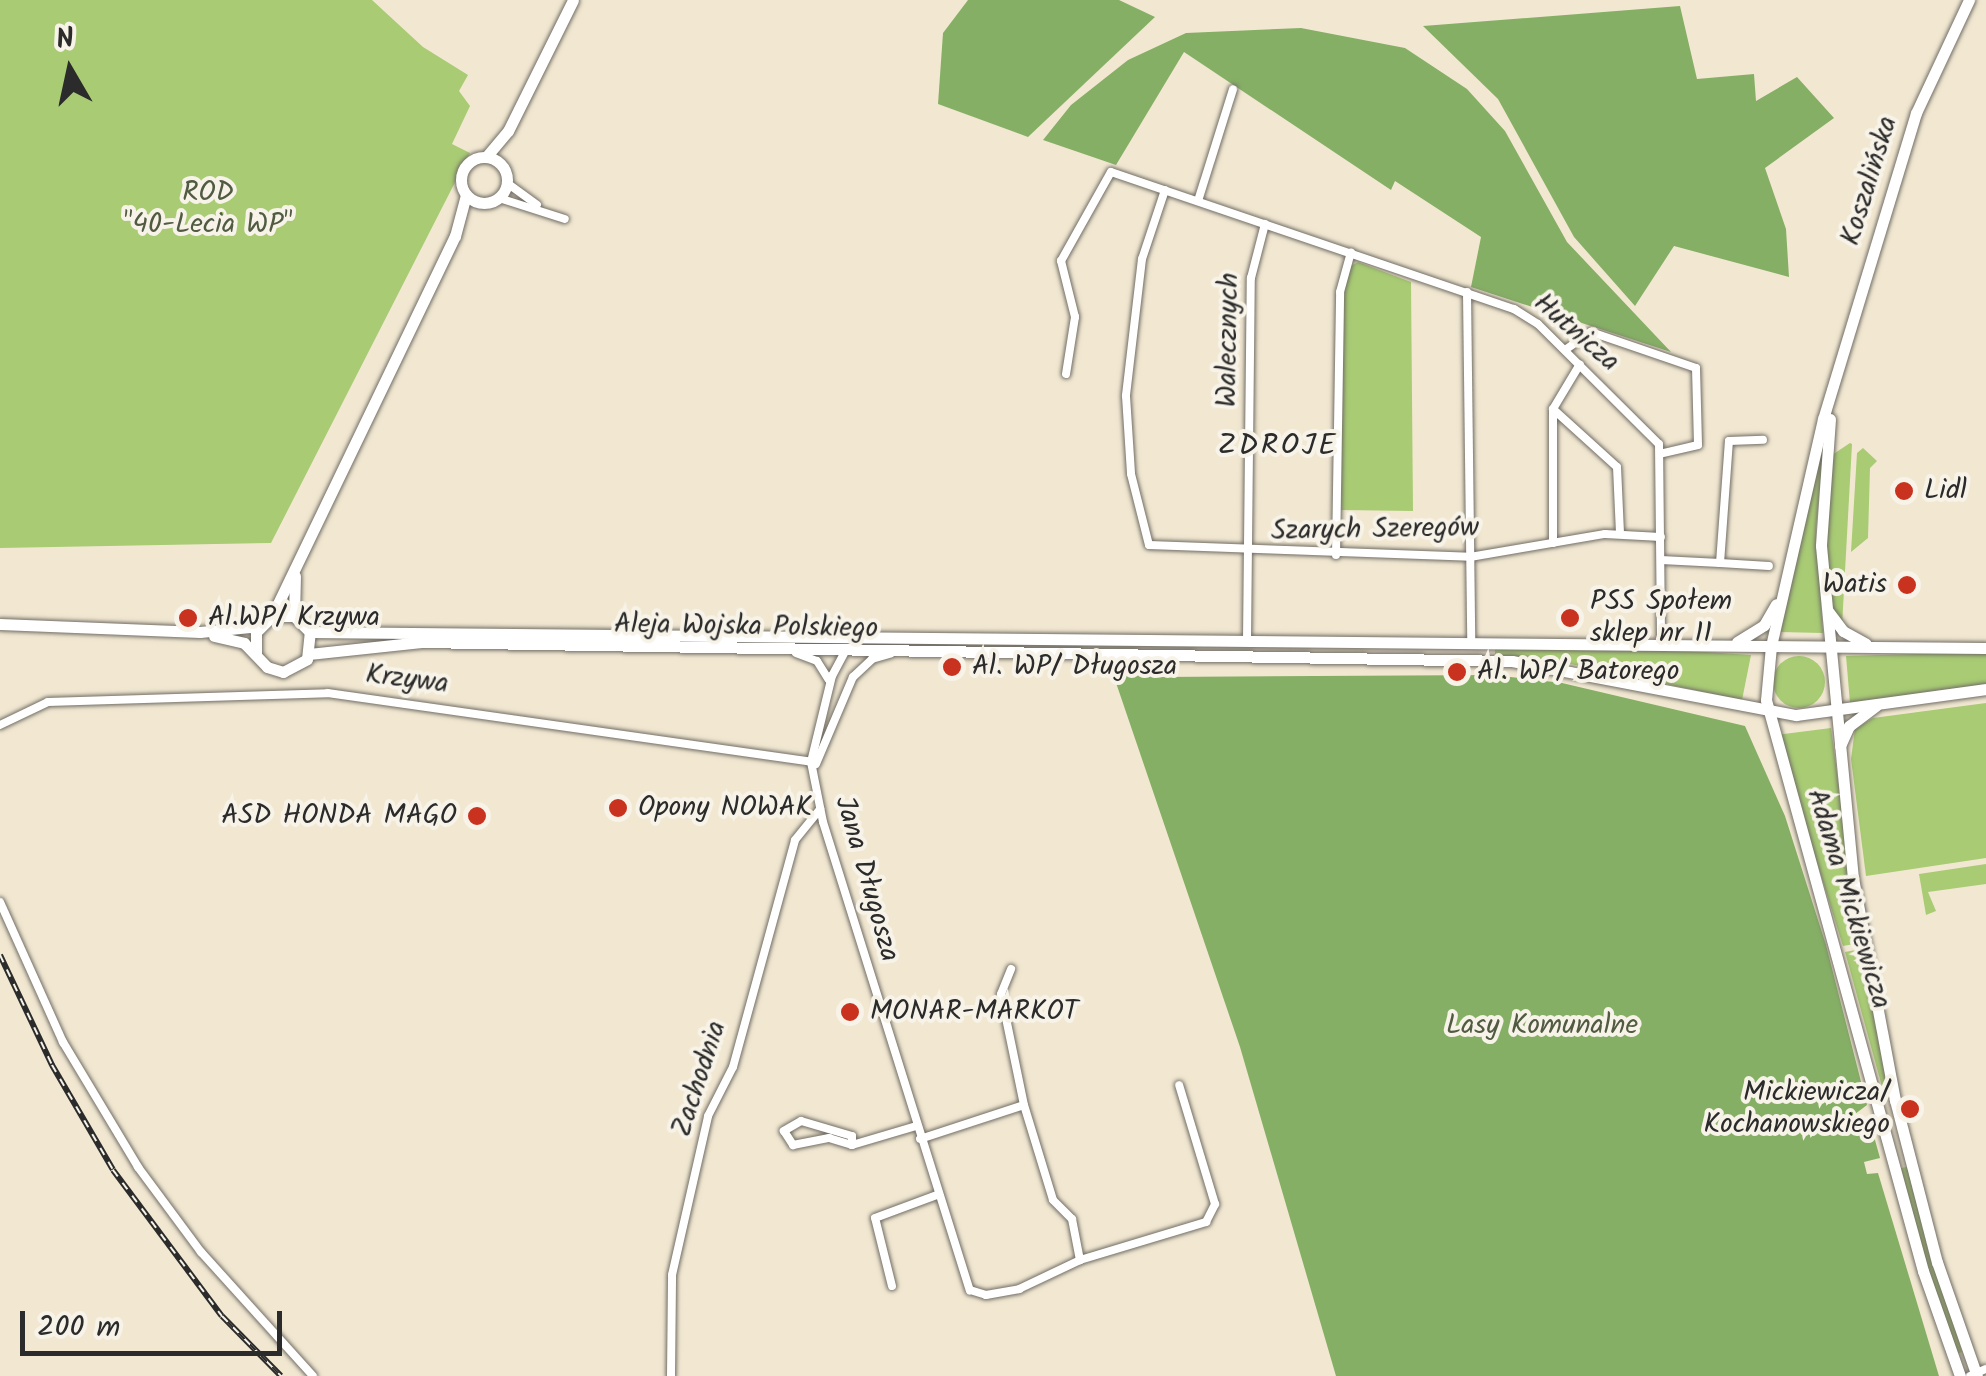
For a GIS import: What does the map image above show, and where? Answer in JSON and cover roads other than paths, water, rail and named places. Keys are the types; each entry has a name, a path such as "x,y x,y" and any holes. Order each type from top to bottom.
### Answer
{"main road":[{"path":"456,236 483,204 499,198 507,183 501,164 508,131 572,0"},
{"name":"Koszalińska","path":"1766,710 1771,646 1805,485 1916,113 1970,0"},
{"path":"0,624 200,632 260,626 272,616 456,236 466,195 464,167 486,157 508,131"},
{"path":"486,157 501,164"},
{"path":"466,195 483,204"},
{"name":"Koszalińska","path":"1829,646 1822,482 1836,383"},
{"path":"294,616 296,564"},
{"path":"1728,645 1762,626 1783,591"},
{"path":"1826,608 1850,637 1880,647"},
{"path":"200,632 244,643 283,672 310,654 310,632 294,616 272,616"},
{"path":"256,654 260,626"},
{"name":"Aleja Wojska Polskiego","path":"310,632 1829,646"},
{"path":"704,652 705,633"},
{"path":"1184,639 1184,657"},
{"name":"Aleja Wojska Polskiego","path":"310,654 420,642 704,652 1528,663 1766,710 1834,710"},
{"path":"1829,646 1986,648"},
{"name":"Adama Mickiewicza","path":"1829,646 1857,902 1895,1100 1940,1275 1977,1374"},
{"path":"1834,710 1986,689"},
{"path":"1838,755 1849,726 1881,703"},
{"name":"Adama Mickiewicza","path":"1766,710 1923,1270 1960,1376"},
{"path":"1879,1103 1895,1100"}],"street":[{"path":"1198,201 1233,89"},
{"name":"Hutnicza","path":"1066,374 1075,317 1061,261 1111,172 1526,315 1648,429 1662,453"},
{"path":"507,183 545,210"},
{"name":"Szarych Szeregów","path":"1164,190 1142,259 1126,396 1131,474 1149,546 1336,556 1470,557 1620,534 1661,537"},
{"path":"499,198 565,219"},
{"name":"Walecznych","path":"1247,640 1251,278 1265,224"},
{"path":"1336,556 1340,292 1352,252"},
{"path":"1467,292 1471,642"},
{"path":"1565,350 1592,332 1694,366 1698,445 1662,453 1661,644"},
{"path":"1553,543 1554,408 1580,364"},
{"path":"1554,408 1617,466 1620,534"},
{"path":"1720,562 1729,441 1763,440"},
{"path":"1661,560 1770,566"},
{"path":"844,635 844,654 853,677"},
{"path":"796,653 821,664 830,682"},
{"path":"813,763 830,682 844,654"},
{"path":"813,763 853,677 867,662 890,654"},
{"name":"Krzywa","path":"0,725 48,702 328,694 813,763"},
{"name":"Jana Długosza","path":"813,763 820,809 959,1268"},
{"name":"Zachodnia","path":"671,1376 672,1275 708,1116 733,1067 795,840 820,809"},
{"path":"0,902 63,1042 138,1167 201,1252 313,1376"},
{"path":"1011,969 1001,994 1024,1105 1053,1200 1072,1219 1080,1260"},
{"path":"971,1266 959,1268 970,1290 992,1295 1080,1260 1206,1222 1214,1214 1179,1085"},
{"path":"920,1139 1024,1105"},
{"path":"852,1145 852,1136 801,1121 784,1130 792,1145 829,1138 852,1145 916,1126"},
{"path":"892,1286 875,1218 937,1195"}],"railway":[{"path":"0,955 52,1065 113,1170 222,1316 281,1376"}],"place":[{"name":"Lidl","path":"1904,491"},
{"name":"Watis","path":"1907,585"},
{"name":"Al.WP/ Krzywa","path":"188,618"},
{"name":"PSS Społem sklep nr 11","path":"1570,618"},
{"name":"Al. WP/ Długosza","path":"952,667"},
{"name":"Al. WP/ Batorego","path":"1457,672"},
{"name":"Opony NOWAK","path":"618,808"},
{"name":"ASD HONDA MAGO","path":"477,816"},
{"name":"MONAR-MARKOT","path":"850,1012"},
{"name":"Mickiewicza/ Kochanowskiego","path":"1910,1109"}],"district":[{"name":"ZDROJE","path":"1278,446"}],"park label":[{"name":"ROD \"40-Lecia WP\"","path":"208,209"},
{"name":"Lasy Komunalne","path":"1542,1026"}]}
